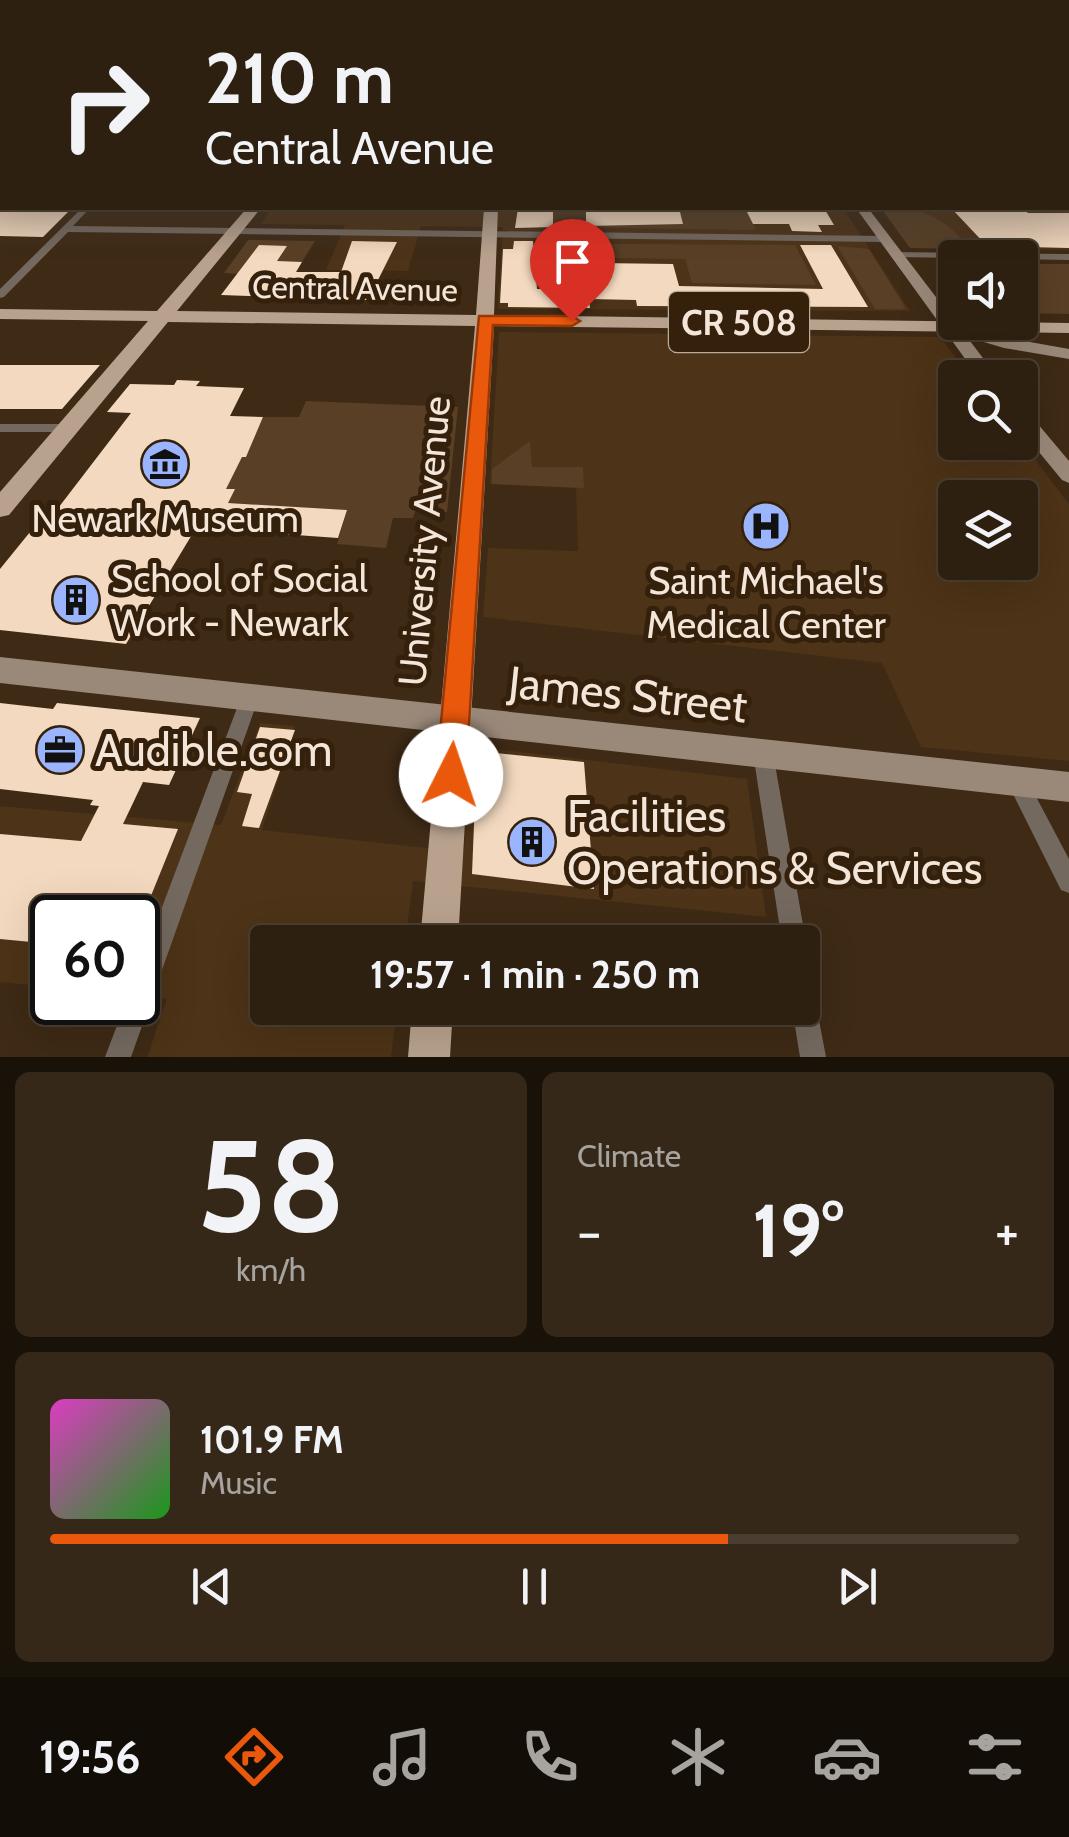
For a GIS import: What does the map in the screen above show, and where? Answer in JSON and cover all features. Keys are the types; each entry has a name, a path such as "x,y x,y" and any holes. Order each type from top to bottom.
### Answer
{"main road":[{"path":"0,508 252,210"},
{"name":"University Avenue","path":"439,925 492,210"},
{"name":"Central Avenue","path":"0,314 938,324"},
{"name":"Central Avenue","path":"1038,327 1069,328"},
{"path":"429,1057 432,1025"}],"street":[{"path":"0,295 84,210"},
{"path":"863,210 938,313"},
{"path":"65,229 884,239"},
{"path":"895,254 1069,257"},
{"path":"959,340 975,360"},
{"path":"994,340 1069,354"},
{"path":"0,428 68,428"},
{"path":"1038,438 1069,475"},
{"name":"James Street","path":"0,670 1069,787"},
{"path":"118,1057 249,700"},
{"path":"764,752 791,925"},
{"path":"1017,781 1069,882"},
{"path":"807,1025 813,1057"}],"shaded area":[{"path":"270,210 844,210 910,311 498,309 503,227 421,226 408,271 326,270 345,225 261,224"},
{"path":"553,210 746,210 756,230 553,227"},
{"path":"882,210 1069,210 1069,250 1038,250 1038,240 938,240 938,248 910,248"},
{"path":"882,210 925,213 962,239 979,240 938,240 938,248 910,248"},
{"path":"248,240 315,241 302,262 284,262 274,276 224,273"},
{"path":"608,244 795,245 816,285 692,283 685,259 609,258"},
{"path":"837,246 869,249 906,309 875,309"},
{"path":"1038,264 1069,264 1069,314 1038,313"},
{"name":"Saint Michael's Medical Center","path":"499,332 938,337 958,360 938,360 938,460 1035,460 1069,504 1069,761 921,747 882,663 483,617 488,548 578,551 576,488 490,484"},
{"path":"306,401 458,407 447,512 415,512 413,518 393,518 386,548 337,544 347,510 228,503 234,489 224,489 242,457 246,457 263,417 299,417"},
{"path":"530,441 532,467 583,467 584,488 492,484 492,469"},
{"path":"260,723 295,726 262,830 464,852 470,746 747,779 766,917 413,881 407,925 250,925 250,1025 395,1025 391,1057 147,1057 167,999 160,998 160,895 30,895 30,985 0,982 0,806 221,825"}],"building":[{"path":"0,210 70,210 43,237 0,236"},
{"path":"518,210 553,210 553,227 515,228"},
{"path":"586,210 680,210 683,224 586,226"},
{"path":"746,210 825,210 834,225 818,225 822,232 792,231 789,224 753,224"},
{"path":"953,210 1069,213 1069,248 1038,247 1038,240 981,240"},
{"path":"352,241 397,242 378,280 373,280 366,300 221,295 259,245 287,246 277,261 302,262 296,272 341,272"},
{"path":"514,241 533,241 537,289 586,288 583,242 596,242 598,263 673,264 679,286 823,289 800,245 831,245 868,307 637,306 636,300 589,299 590,308 508,307 508,303 500,303 503,249 513,249"},
{"path":"0,365 100,365 62,409 0,409"},
{"path":"177,380 200,381 196,386 244,388 230,416 263,417 246,457 242,457 226,489 235,489 228,503 347,510 338,538 196,528 126,644 0,630 0,569 30,532 39,533 131,413 107,412 130,384 174,385"},
{"path":"0,703 53,709 57,703 200,718 169,785 143,782 123,824 178,829 151,895 30,895 30,942 0,939 0,834 81,841 99,806 90,805 93,800 0,789"},
{"path":"260,727 295,730 259,828 242,826 252,794 237,792"},
{"name":"Facilities Operations & Services","path":"477,751 584,762 594,889 472,874"}],"place":[{"name":"Newark Museum","path":"165,464"},
{"name":"Saint Michael's Medical Center","path":"766,526"},
{"name":"School of Social Work - Newark","path":"76,600"},
{"name":"Audible.com","path":"60,750"},
{"name":"Facilities Operations & Services","path":"532,842"}],"route":[{"path":"451,775 485,320 572,321"}]}
